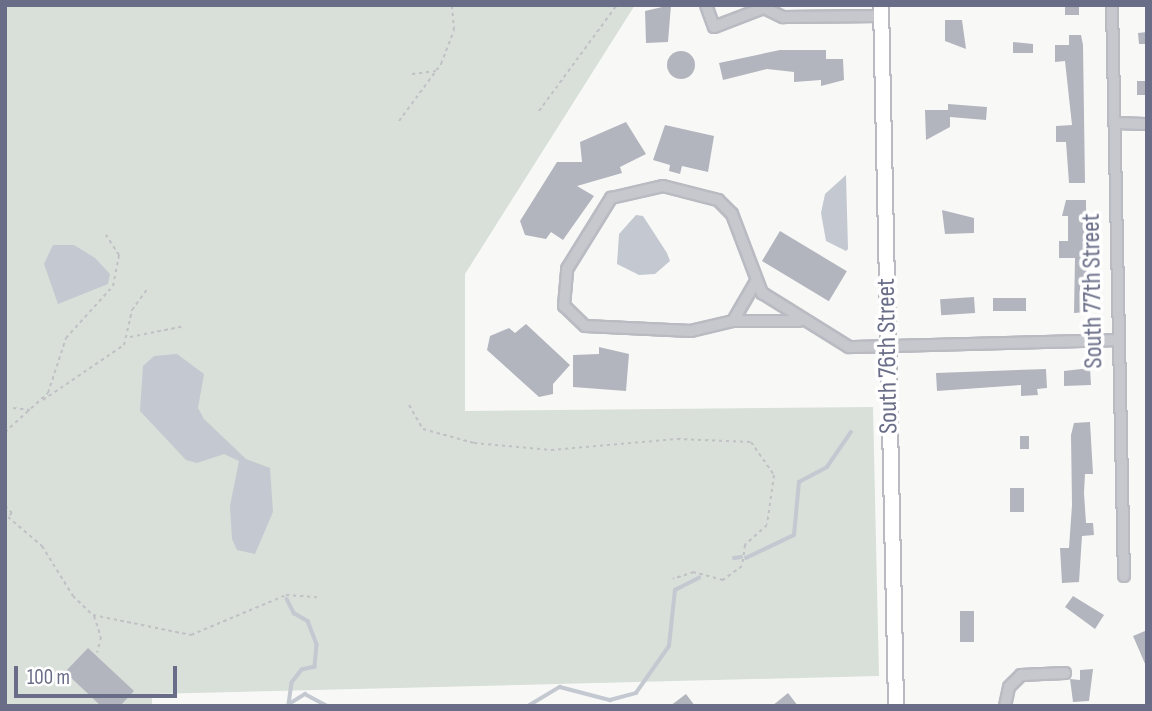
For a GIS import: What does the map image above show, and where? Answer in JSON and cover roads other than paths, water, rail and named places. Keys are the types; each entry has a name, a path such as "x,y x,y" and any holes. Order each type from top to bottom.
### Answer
{"main road":[{"name":"South 76th Street","path":"881,10 896,706"}],"street":[{"path":"706,5 714,27 759,7 783,17 881,10"},
{"name":"South 77th Street","path":"1112,5 1116,340 1124,576"},
{"path":"1114,122 1147,124"},
{"path":"799,321 733,321 691,331 585,326 564,306 567,269 611,198 663,186 718,200 732,214 755,283 799,321 849,347 1116,340"},
{"path":"733,321 755,283"},
{"path":"1005,706 1009,687 1020,675 1065,673"}],"waterway":[{"path":"746,558 794,535 799,482 827,467 851,432"},
{"path":"734,558 741,557"},
{"path":"528,706 560,687 610,700 636,693 669,646 675,590 699,578"},
{"path":"287,599 294,613 308,621 317,644 315,667 302,670 292,683 289,704 305,694 328,706"}]}
